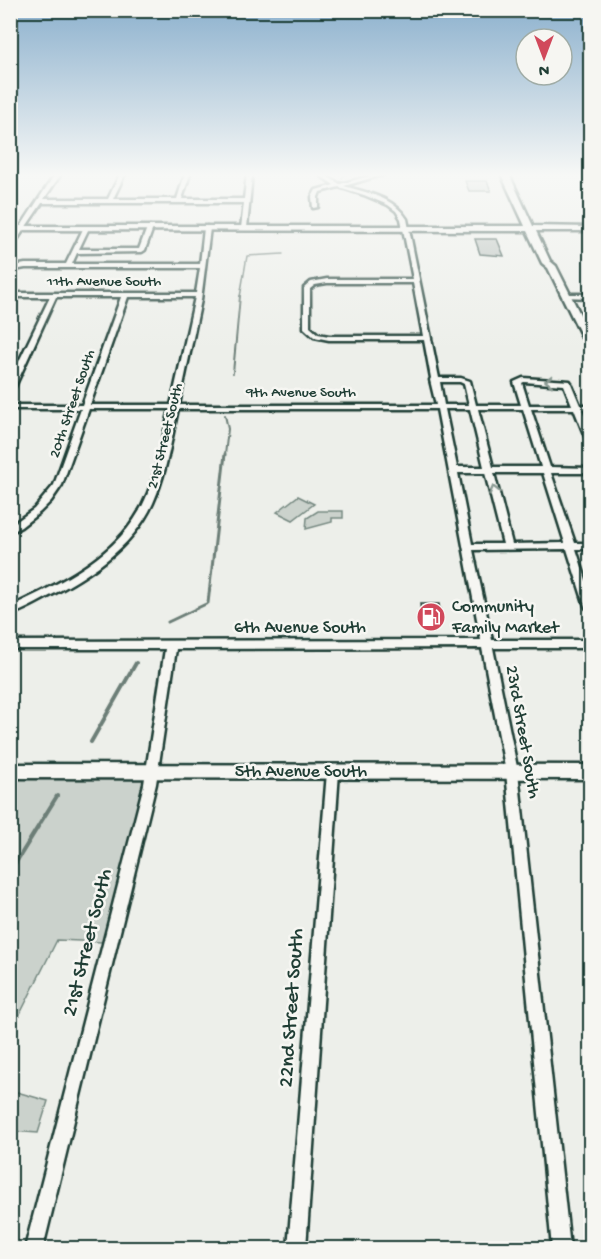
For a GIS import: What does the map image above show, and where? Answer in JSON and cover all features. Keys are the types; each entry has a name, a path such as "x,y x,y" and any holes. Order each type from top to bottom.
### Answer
{"main road":[{"path":"537,233 555,263 552,266 565,296 591,343"},
{"name":"5th Avenue South","path":"10,771 591,772"}],"street":[{"path":"10,248 21,233"},
{"path":"68,266 84,233"},
{"path":"75,251 140,251 148,233"},
{"name":"21st Street South","path":"10,612 89,569 133,528 158,482 198,295 206,233"},
{"name":"23rd Street South","path":"404,233 512,772 561,1248"},
{"path":"13,267 201,266"},
{"path":"412,281 327,281 311,284 307,288 307,328 311,333 329,338 426,338"},
{"name":"11th Avenue South","path":"10,295 198,295"},
{"path":"10,389 54,295"},
{"name":"20th Street South","path":"10,530 47,502 58,485 125,295"},
{"path":"565,296 591,296"},
{"path":"434,380 461,380 467,383 508,546"},
{"path":"591,439 569,384 565,381 524,380 518,382 591,606"},
{"name":"9th Avenue South","path":"10,407 591,407"},
{"path":"452,470 591,470"},
{"path":"467,547 591,546"},
{"name":"6th Avenue South","path":"10,645 591,644"},
{"name":"21st Street South","path":"34,1248 133,857 152,772 171,645"},
{"name":"22nd Street South","path":"297,1248 333,772"}],"shaded area":[{"path":"298,496 314,504 293,520 277,512"},
{"path":"318,511 343,511 343,518 332,518 332,522 306,529 307,518"},
{"path":"145,777 103,942 57,940 11,1032 11,778"},
{"path":"10,1090 48,1101 38,1133 11,1131"}],"building":[{"path":"475,239 497,239 504,256 480,254"},
{"name":"Community Family Market","path":"420,604 439,604 442,622 422,622"}],"waterway":[{"path":"240,297 247,256 283,254"},
{"path":"233,373 240,296"},
{"path":"225,415 228,429 225,455"},
{"path":"168,622 208,603 225,454"},
{"path":"91,742 136,663"},
{"path":"10,872 57,796"}],"place":[{"name":"Community Family Market","path":"431,617"}]}
